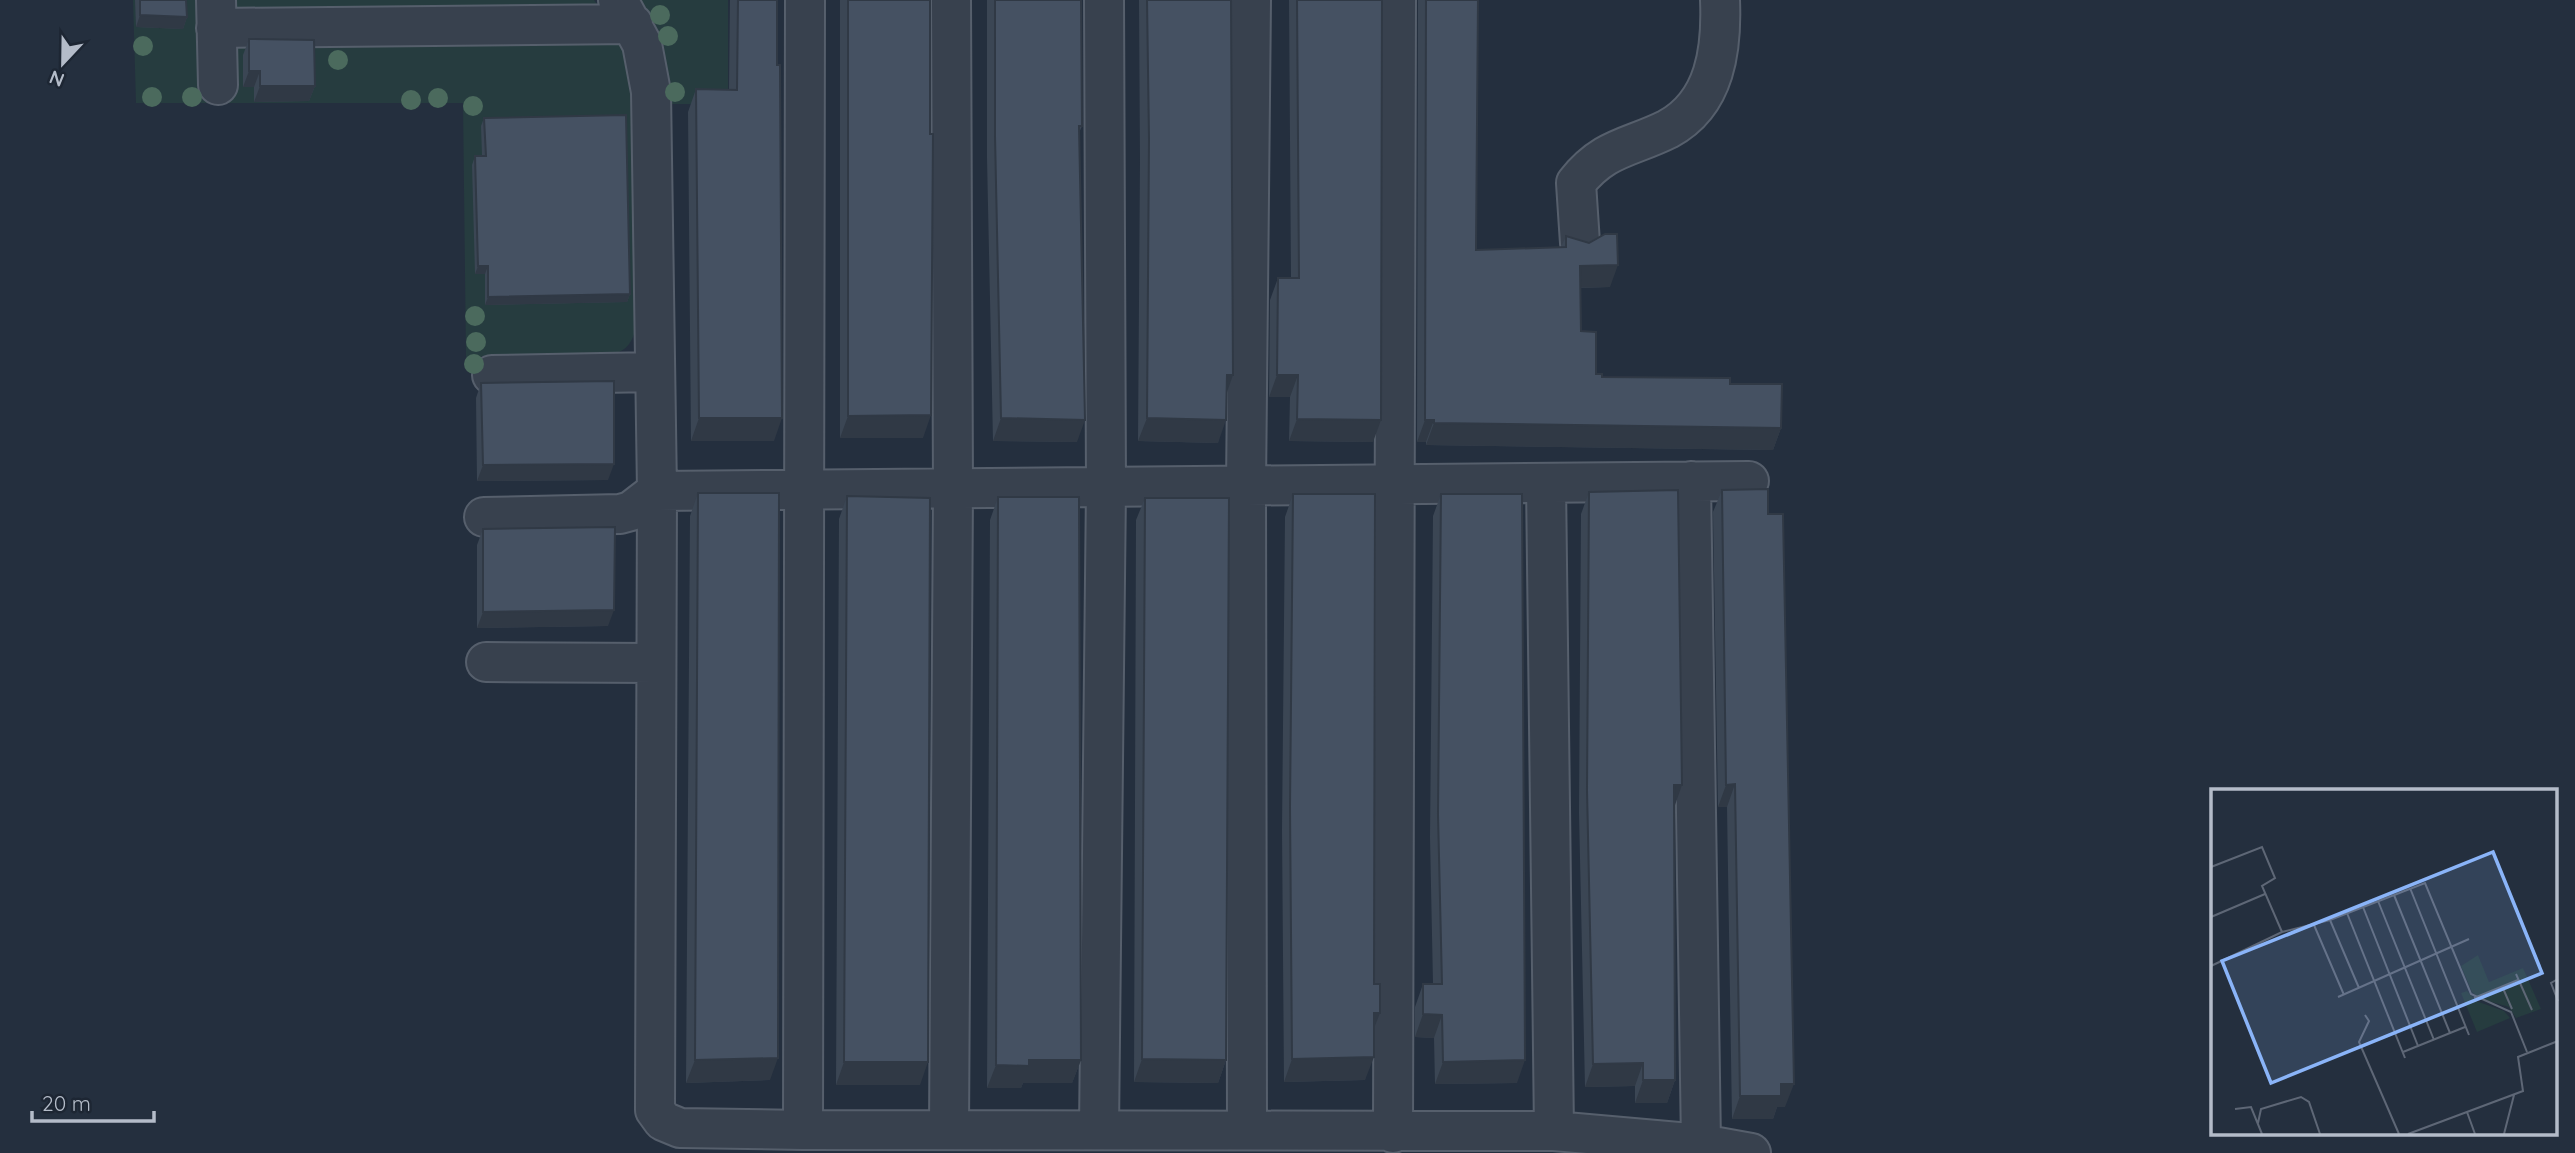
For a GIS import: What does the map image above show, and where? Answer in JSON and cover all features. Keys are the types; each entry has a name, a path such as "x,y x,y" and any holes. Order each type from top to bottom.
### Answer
{"street":[{"path":"803,1129 805,0"},
{"path":"949,1129 953,488 951,0"},
{"path":"1099,1129 1106,487 1104,0"},
{"path":"1247,1130 1245,486 1251,0"},
{"path":"1393,1133 1396,0"},
{"path":"1580,243 1576,183 1591,163 1670,128 1699,102 1713,75 1721,38 1720,0"},
{"path":"218,85 216,14 626,12 649,65 657,491 655,1110 663,1121 680,1128 1393,1133 1555,1131 1701,1144 1751,1153"},
{"path":"492,374 655,372"},
{"path":"1691,481 1701,1144"},
{"path":"484,517 620,514 631,512 657,491 1749,481"},
{"path":"1546,482 1555,1131"},
{"path":"486,662 656,663"}],"green space":[{"path":"133,0 594,0 618,38 633,80 636,328 629,345 613,354 466,357 463,103 136,103"},
{"path":"638,0 728,0 728,104 670,104 662,50"}],"building":[{"path":"140,0 186,0 187,17 140,15"},
{"path":"738,0 777,0 777,65 780,65 782,418 699,418 696,89 737,90"},
{"path":"848,0 930,0 930,134 933,134 931,415 848,416"},
{"path":"995,0 1081,0 1082,126 1079,126 1085,420 1001,418"},
{"path":"1147,0 1231,0 1233,375 1227,375 1226,420 1147,418"},
{"path":"1297,0 1382,0 1381,420 1297,419 1298,375 1277,375 1278,278 1299,278"},
{"path":"1426,0 1478,0 1476,250 1566,247 1566,236 1589,243 1605,234 1617,234 1618,265 1580,266 1581,331 1596,332 1596,374 1602,374 1602,377 1730,378 1730,384 1782,384 1781,428 1434,423 1434,420 1425,420"},
{"path":"249,39 314,40 315,86 260,86 260,71 249,71"},
{"path":"626,115 630,294 488,297 488,266 478,266 475,156 486,156 484,118"},
{"path":"614,381 614,464 483,465 481,383"},
{"path":"1768,489 1768,514 1783,514 1794,1084 1781,1084 1781,1096 1740,1096 1735,784 1726,785 1722,490"},
{"path":"1678,490 1682,785 1674,785 1675,1080 1643,1080 1643,1063 1593,1064 1587,790 1589,492"},
{"path":"698,493 779,493 778,1058 695,1060"},
{"path":"1293,494 1375,494 1374,984 1380,984 1380,1013 1374,1013 1374,1057 1292,1059 1290,807"},
{"path":"1441,494 1522,494 1525,1060 1443,1062 1442,1015 1423,1014 1423,984 1442,984 1438,814"},
{"path":"847,496 930,498 928,1062 844,1062"},
{"path":"998,497 1079,497 1081,1060 1029,1060 1029,1066 996,1065"},
{"path":"1145,498 1229,498 1226,1060 1142,1059"},
{"path":"615,527 614,610 483,612 483,529"}]}
